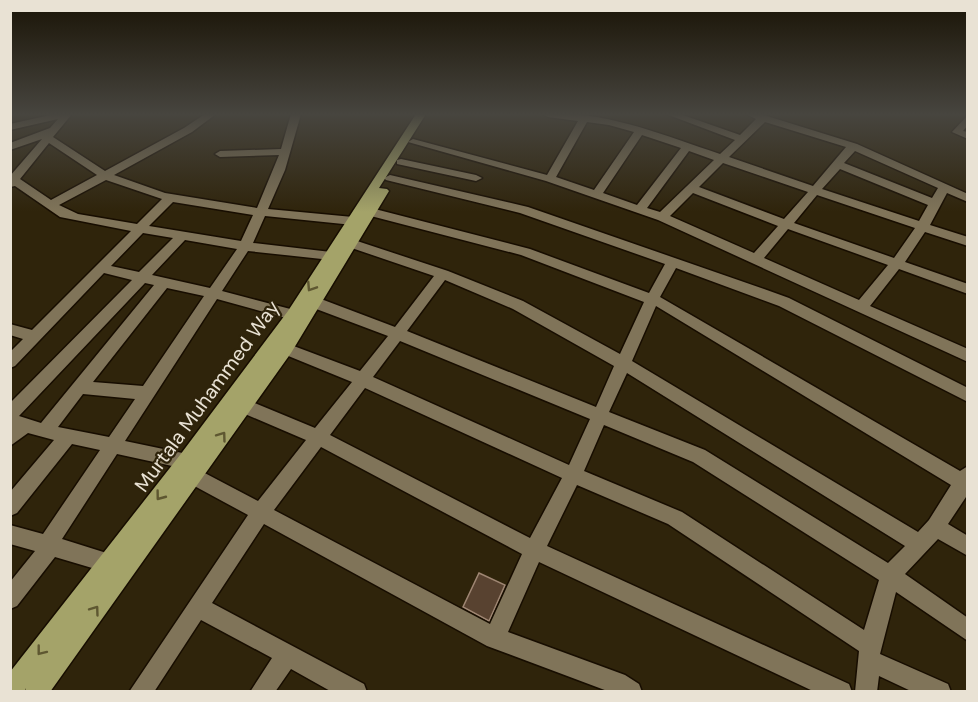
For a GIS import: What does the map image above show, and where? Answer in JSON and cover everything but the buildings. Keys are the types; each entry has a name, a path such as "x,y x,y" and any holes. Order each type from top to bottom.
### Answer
{"main road":[{"name":"Murtala Muhammed Way","path":"23,689 109,563 244,406 286,349 316,303 347,242 353,221 400,147"},
{"name":"Murtala Muhammed Way","path":"23,689 189,469 331,256 347,242 371,212 410,147"}],"street":[{"path":"42,147 12,182 64,214 181,237 331,256"},
{"path":"69,147 106,175 170,198 353,221"},
{"path":"51,205 157,147"},
{"path":"10,599 50,544 112,445 244,246 287,147"},
{"path":"431,147 550,178 662,217 968,356"},
{"path":"550,178 568,147"},
{"path":"597,194 629,147"},
{"path":"640,209 687,147"},
{"path":"690,147 968,242"},
{"path":"662,217 734,147"},
{"path":"756,259 852,147"},
{"path":"855,147 968,199"},
{"path":"220,154 286,152"},
{"path":"400,162 476,178"},
{"path":"838,164 934,203"},
{"path":"390,178 524,210 784,302 968,396"},
{"path":"862,306 897,263 922,226 944,187"},
{"path":"692,188 785,224 968,289"},
{"path":"10,362 170,198"},
{"path":"371,212 525,252 652,299 674,309 966,481 936,527 890,576 870,653 866,692"},
{"path":"10,414 181,237"},
{"path":"347,242 443,274 518,305 622,363 920,543"},
{"path":"495,638 534,550 573,475 622,363 672,261"},
{"path":"100,268 212,293 293,315"},
{"path":"140,692 260,514 443,274"},
{"path":"44,431 164,282"},
{"path":"316,303 399,334 699,456 728,472 890,576 968,631"},
{"path":"10,329 34,337"},
{"path":"286,349 362,379 573,475 675,518 870,653 940,692"},
{"path":"80,387 146,393"},
{"path":"244,406 317,437 534,550 841,692"},
{"path":"10,439 18,422 44,431 112,445 189,469 260,514 495,638 617,683 631,692"},
{"path":"10,507 68,436"},
{"path":"936,527 968,547"},
{"path":"10,534 109,563"},
{"path":"196,606 356,692"},
{"path":"261,692 288,654"}]}
